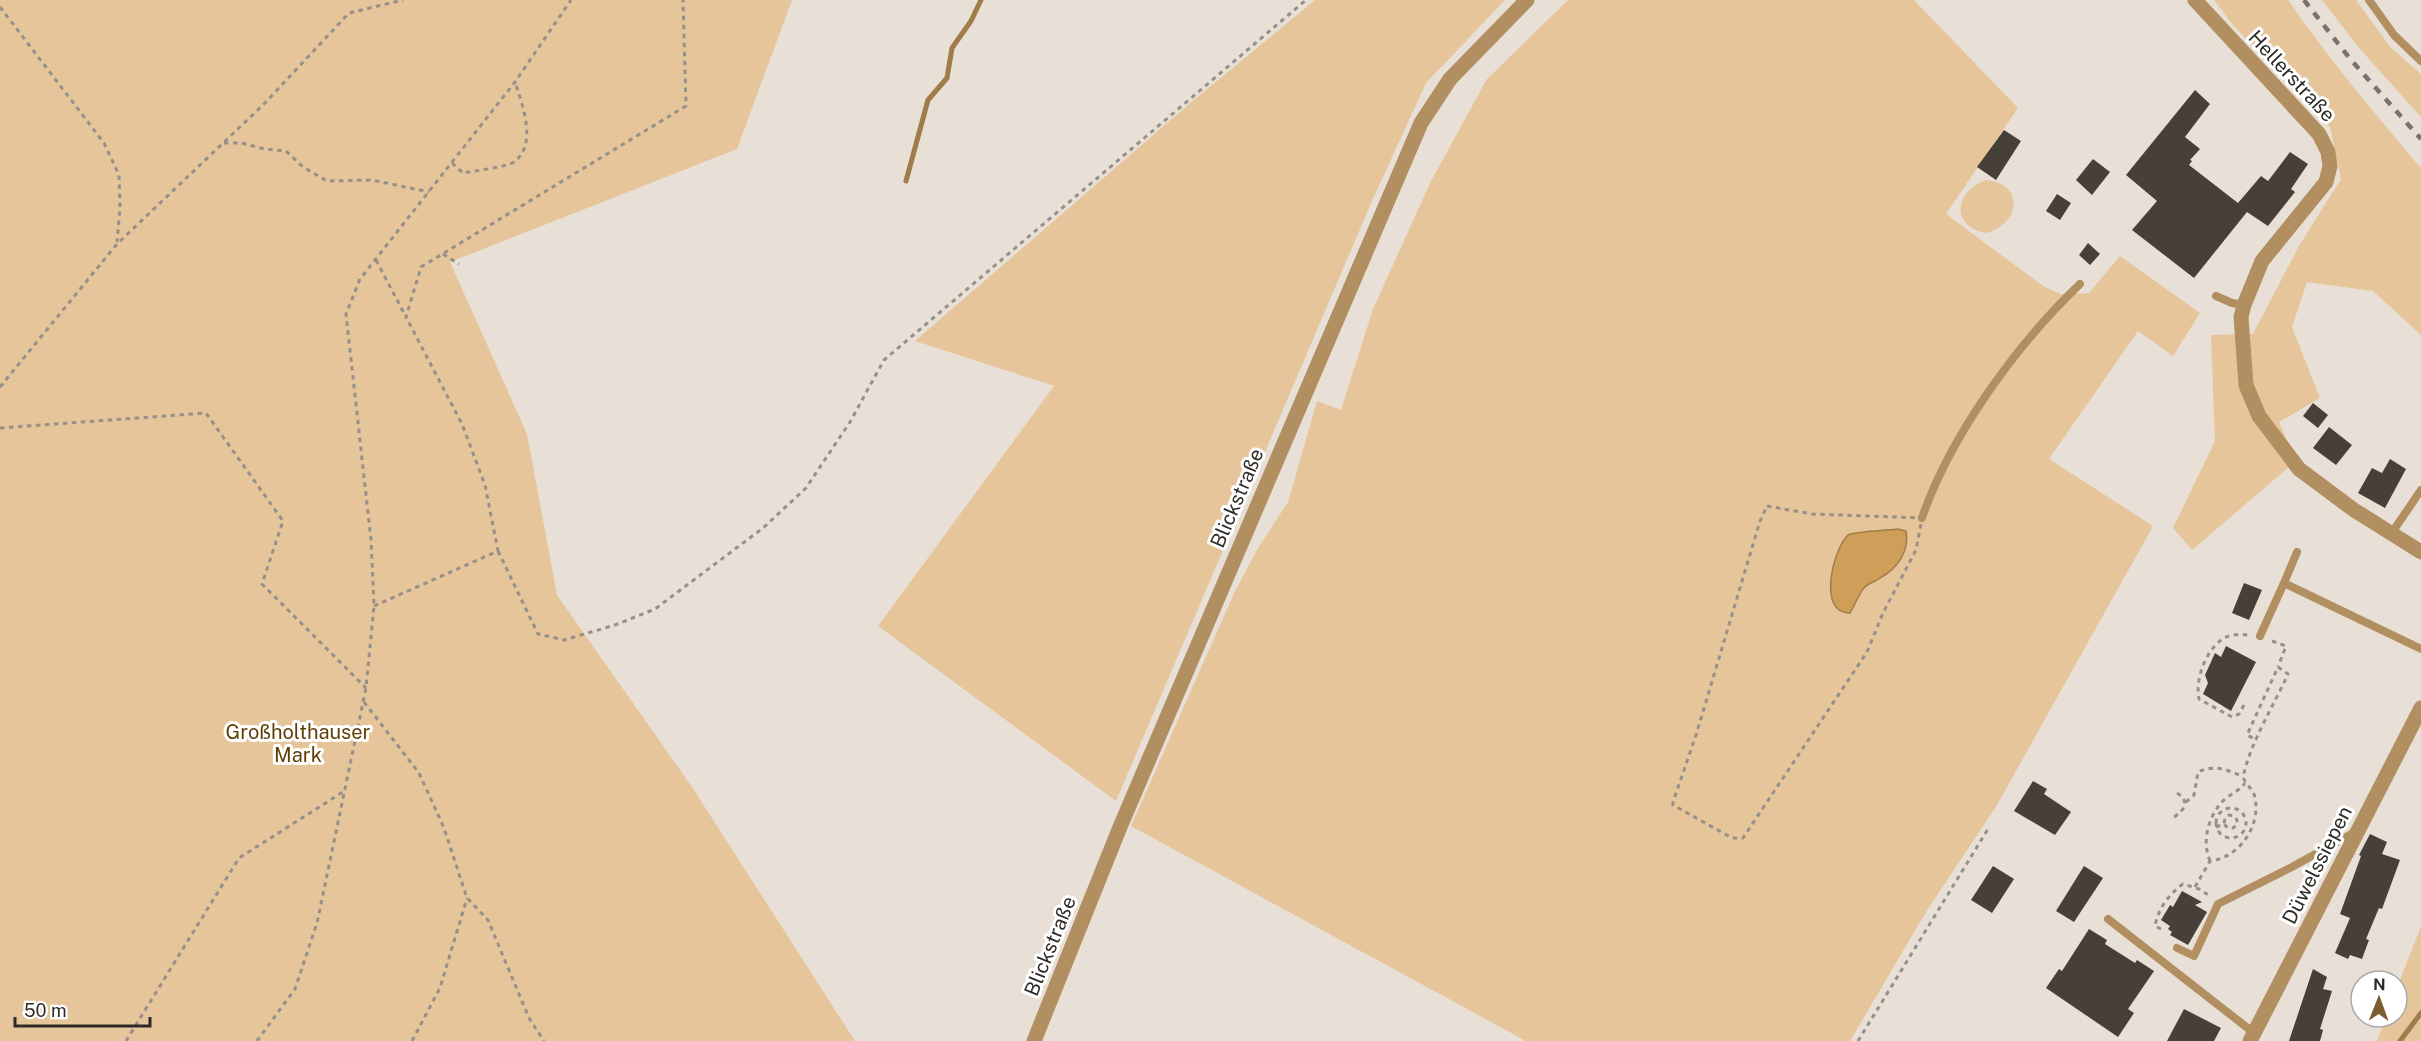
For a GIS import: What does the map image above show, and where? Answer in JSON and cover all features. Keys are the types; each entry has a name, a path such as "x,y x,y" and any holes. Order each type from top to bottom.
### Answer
{"street":[{"name":"Blickstraße","path":"1034,1041 1120,827 1421,123 1450,79 1527,0"},
{"name":"Hellerstraße","path":"2195,0 2319,134 2328,152 2330,166 2326,182 2262,261 2244,305 2241,317 2246,385 2259,416 2299,469 2354,510 2421,552"},
{"name":"Düwelssiepen","path":"2252,1037 2421,708"}],"lane":[{"path":"2369,0 2394,35 2421,61"},
{"path":"1922,518 1930,494 1958,440 1990,390 2052,313 2080,285"},
{"path":"2216,296 2244,305"},
{"path":"2391,534 2421,490"},
{"path":"2259,636 2297,552"},
{"path":"2284,583 2421,649"},
{"path":"2177,948 2194,956 2218,904 2292,867 2358,830"},
{"path":"2108,919 2252,1037"}],"path":[{"path":"0,387 117,244 263,105 349,13 403,0"},
{"path":"257,1041 295,989 317,923 366,688 374,606 371,540 346,314 360,279 515,82 571,0"},
{"path":"406,317 421,267 687,106 682,0"},
{"path":"376,260 462,423 485,485 498,551 538,634 564,640 615,626 656,609 763,528 806,488 850,422 884,360 1306,0"},
{"path":"0,7 104,143 119,175 120,208 117,244"},
{"path":"452,163 463,173 513,162 526,148 526,114 515,82"},
{"path":"222,143 242,143 264,149 286,151 303,167 327,181 372,180 429,192"},
{"path":"443,254 459,264"},
{"path":"0,428 206,413 283,521 262,584 366,688"},
{"path":"1767,506 1812,514 1922,518 1916,550 1883,613 1867,651 1743,838 1732,838 1673,805 1760,521 1767,506"},
{"path":"374,606 498,551"},
{"path":"2244,705 2239,714 2232,717 2199,699 2197,689 2199,676 2210,653 2221,640 2237,634 2259,636 2286,646 2247,735 2257,740"},
{"path":"2210,861 2222,859 2236,850 2244,842 2256,816 2255,794 2245,783 2243,777 2257,740 2288,674 2278,667"},
{"path":"364,702 418,773 444,828 467,898 488,920 529,1018 544,1041"},
{"path":"2174,817 2184,809 2186,802 2194,795 2198,772 2214,767 2230,770 2243,777"},
{"path":"2196,887 2210,861 2205,848 2206,838 2216,814 2227,798 2245,783"},
{"path":"126,1041 239,858 346,790"},
{"path":"2178,793 2184,797 2186,802"},
{"path":"2227,808 2240,810 2246,819 2244,831 2232,838 2224,836 2216,827 2216,814 2227,808"},
{"path":"2227,808 2229,815"},
{"path":"2224,824 2224,818 2229,815 2234,816 2237,820"},
{"path":"2237,820 2246,819"},
{"path":"2231,828 2237,825 2237,820"},
{"path":"2216,827 2224,824"},
{"path":"2224,824 2231,828"},
{"path":"2231,828 2232,838"},
{"path":"1858,1041 1988,829"},
{"path":"2161,929 2155,926 2157,918 2168,898 2183,884 2196,887 2218,904"},
{"path":"412,1041 440,988 467,898"}],"green space":[{"name":"Großholthauser Mark","path":"0,0 792,0 737,149 450,262 527,434 557,595 692,787 855,1041 0,1041"},
{"path":"1315,0 1505,0 1426,83 1372,201 1116,801 878,626 1054,386 915,341 1189,104"},
{"path":"1568,0 1914,0 2018,108 1946,214 2043,286 2061,294 2089,293 2120,256 2200,313 2173,356 2138,331 2049,459 2153,526 1997,805 1926,912 1850,1041 1526,1041 1131,826 1235,591 1257,550 1288,502 1317,401 1341,410 1373,309 1431,181 1487,79","holes":["1901,529 1906,531 1899,563 1891,571 1863,589 1850,613 1840,610 1834,603 1831,578 1833,564 1843,541 1850,534 1860,532"]},
{"path":"2214,0 2288,0 2336,65 2421,168 2421,335 2373,291 2307,282 2292,327 2320,398 2279,422 2296,461 2192,550 2173,528 2215,441 2211,335 2253,334 2299,246 2341,179 2330,127 2233,25"},
{"path":"2322,0 2356,0 2391,48 2421,74 2421,117 2360,49"},
{"path":"1987,180 1999,183 2008,189 2014,205 2006,221 1987,233 1975,230 1967,224 1962,217 1961,208 1968,192"},
{"path":"2421,926 2421,1041 2377,1041 2382,1029 2409,1029 2409,969 2404,969"}],"shaded area":[{"path":"1898,529 1906,531 1907,538 1901,559 1892,570 1866,586 1850,613 1840,611 1834,603 1831,580 1833,566 1842,542 1851,534"}],"building":[{"path":"2195,90 2210,104 2185,137 2200,149 2190,160 2192,161 2189,165 2238,203 2261,176 2268,181 2290,152 2308,164 2291,189 2295,192 2268,226 2247,212 2194,278 2132,230 2157,201 2126,175"},
{"path":"2004,130 2021,141 1996,180 1977,167"},
{"path":"2093,159 2110,172 2092,195 2076,180"},
{"path":"2057,194 2071,203 2060,220 2046,211"},
{"path":"2088,243 2100,254 2090,265 2079,255"},
{"path":"2313,403 2328,415 2318,428 2303,416"},
{"path":"2329,427 2352,445 2336,465 2313,448"},
{"path":"2390,459 2406,469 2385,508 2358,493 2372,468 2382,473"},
{"path":"2244,583 2262,590 2249,620 2232,613"},
{"path":"2226,646 2256,662 2231,711 2203,694 2208,683 2205,675 2215,653 2221,657"},
{"path":"2033,781 2047,789 2044,794 2071,812 2055,835 2014,811"},
{"path":"2370,834 2387,842 2382,854 2400,860 2382,909 2379,908 2366,939 2369,940 2362,959 2350,955 2348,959 2335,953 2350,918 2340,914 2361,856 2359,855"},
{"path":"1993,866 2014,879 1992,913 1971,900"},
{"path":"2084,866 2103,878 2074,922 2056,911"},
{"path":"2182,891 2202,902 2195,905 2207,912 2188,945 2170,935 2172,932 2168,929 2170,926 2161,920 2170,905 2173,907"},
{"path":"2089,929 2107,940 2105,944 2135,963 2137,960 2154,971 2128,1009 2134,1013 2118,1037 2046,988 2059,969 2062,971"},
{"path":"2313,969 2327,977 2323,989 2332,991 2320,1029 2323,1030 2320,1041 2289,1041"},
{"path":"2184,1009 2221,1028 2214,1041 2167,1041"}],"waterway":[{"path":"906,181 928,100 947,78 952,48 971,21 981,0"},
{"path":"2400,1041 2421,1013"}],"railway":[{"path":"2304,0 2351,60 2421,139"}]}
